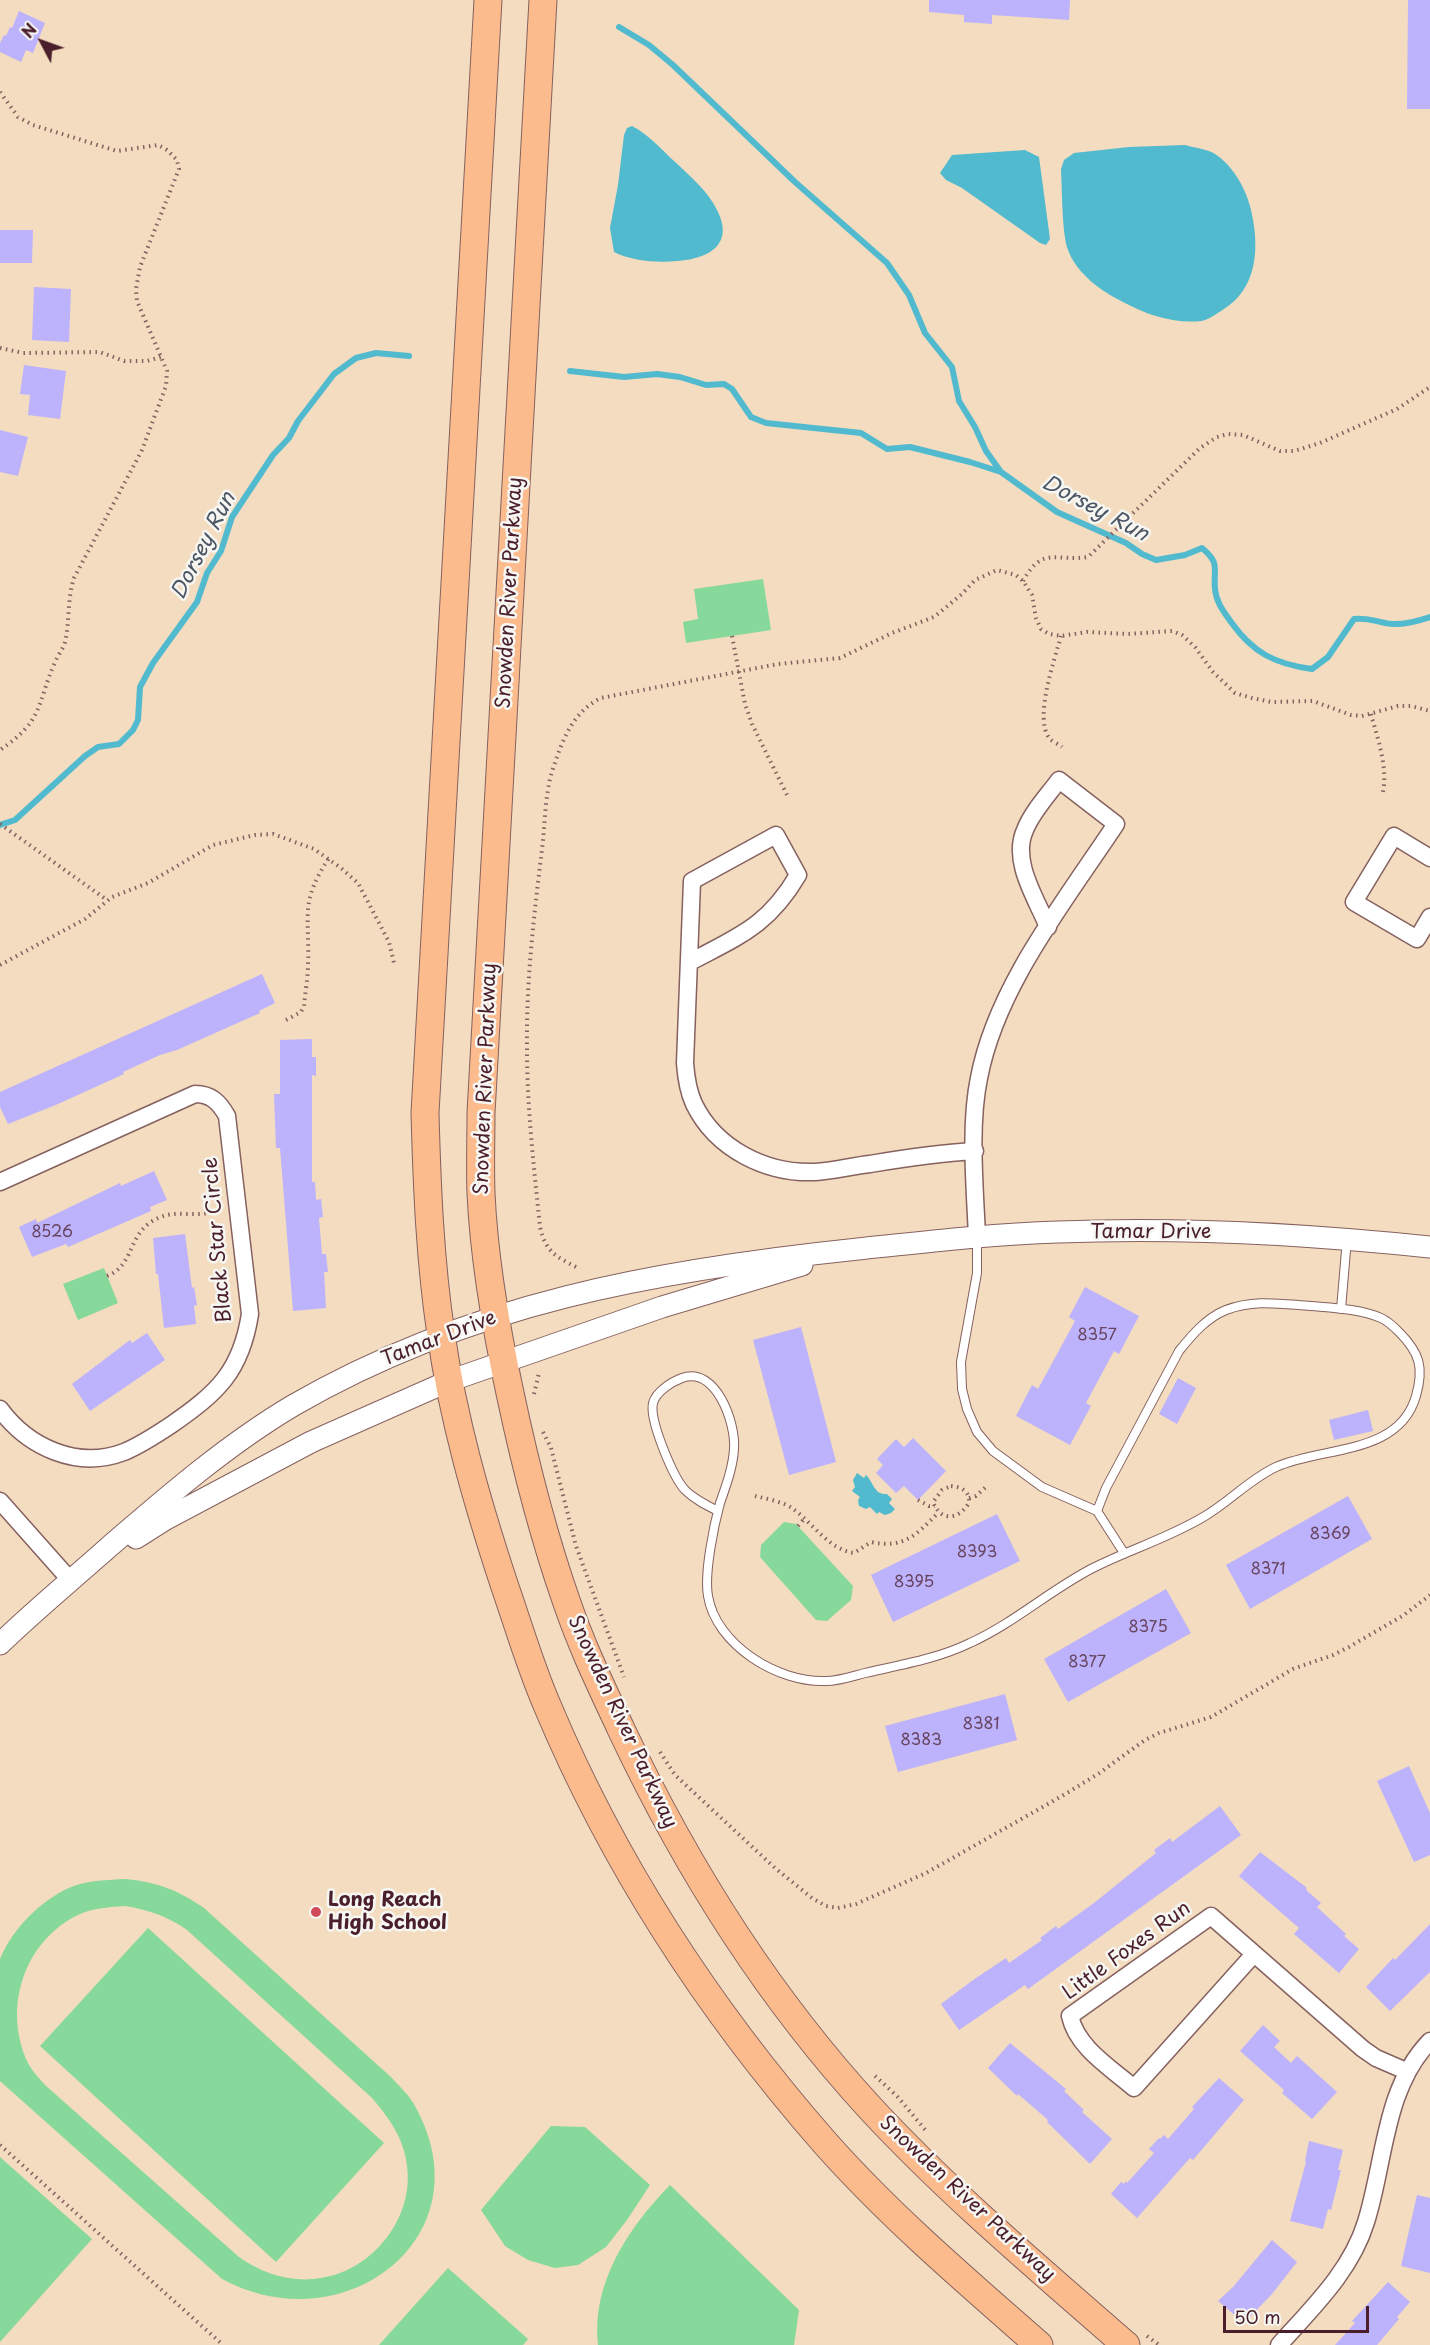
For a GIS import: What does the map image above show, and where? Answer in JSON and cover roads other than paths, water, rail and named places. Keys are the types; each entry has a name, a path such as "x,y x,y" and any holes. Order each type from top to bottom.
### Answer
{"main road":[{"path":"488,0 425,1113 427,1193 441,1334 466,1462 546,1703 586,1790 670,1937 729,2024 828,2146 901,2220 1040,2345"},
{"name":"Snowden River Parkway","path":"543,0 481,1113 481,1195 494,1317 528,1469 566,1602 586,1654 636,1761 676,1837 718,1908 775,1993 869,2107 932,2172 983,2220 1136,2340"}],"street":[{"path":"977,1237 975,1151 978,1080 985,1050 1007,994 1116,824 1059,780 1025,829 1020,845 1021,862 1048,927"},
{"path":"690,962 753,928 773,910 786,894 798,875 776,835 692,881 685,1064 687,1083 694,1103 704,1120 719,1138 742,1155 763,1166 784,1171 815,1172 929,1154 975,1151"},
{"path":"1430,858 1394,836 1354,902 1417,939 1430,918"},
{"name":"Black Star Circle","path":"0,1182 195,1094 205,1094 214,1099 227,1116 250,1314 244,1343 237,1360 215,1392 145,1442 122,1453 99,1458 56,1452 36,1444 20,1432 0,1409"},
{"name":"Tamar Drive","path":"0,1644 156,1506 224,1452 283,1413 360,1370 441,1334 574,1293 659,1275 758,1259 977,1237 1060,1232 1162,1230 1259,1233 1430,1247"},
{"name":"Tamar Drive","path":"71,1581 166,1519 261,1468 311,1442 449,1381 502,1361 763,1275 872,1247"},
{"path":"0,1501 71,1581"},
{"name":"Little Foxes Run","path":"1254,1954 1134,2088 1093,2053 1072,2027 1070,2016 1211,1916 1363,2049 1376,2058 1406,2071"},
{"path":"1280,2345 1339,2276 1355,2249 1366,2222 1391,2119 1406,2071 1430,2041"}],"lane":[{"path":"977,1237 978,1273 961,1362 962,1389 967,1409 982,1438 993,1451 1014,1469 1042,1487 1097,1512 1125,1552"},
{"path":"1341,1309 1347,1239"},
{"path":"718,1511 687,1492 677,1480 653,1416 653,1401 661,1391 685,1377 698,1377 708,1381 715,1388 729,1422 735,1447 718,1511 707,1573 707,1592 711,1609 719,1625 733,1643 751,1657 773,1669 796,1677 826,1682 933,1658 967,1645 1024,1613 1062,1585 1125,1552 1188,1526 1277,1467 1365,1444 1394,1430 1411,1410 1420,1378 1418,1357 1414,1348 1394,1326 1383,1319 1341,1309 1258,1302 1221,1312 1191,1336 1179,1351 1106,1488 1097,1512"}],"water":[{"path":"632,126 649,137 686,172 713,203 722,222 723,232 715,248 708,253 688,260 661,262 645,261 614,252 610,228 624,135 627,128"},
{"path":"1185,145 1212,152 1232,170 1248,199 1255,236 1254,265 1243,291 1234,302 1221,311 1201,321 1191,322 1151,315 1123,302 1098,287 1077,267 1066,243 1061,169 1064,160 1074,153 1129,147"},
{"path":"1025,150 1039,157 1050,239 1046,245 962,188 946,180 940,173 952,155"},
{"path":"857,1473 864,1478 866,1475 879,1493 887,1494 892,1499 889,1503 895,1509 891,1513 885,1515 879,1512 877,1514 870,1507 866,1509 859,1506 860,1497 852,1491 855,1487 853,1480"}],"waterway":[{"path":"619,27 649,45 673,65 795,182 887,263 909,295 925,333 952,367 959,401 986,451 1001,472"},
{"name":"Dorsey Run","path":"0,825 15,820 85,756 98,747 119,744 133,730 138,720 140,687 153,663 197,602 207,573 221,551 232,517 273,455 289,438 298,421 334,374 356,358 376,353 409,356"},
{"name":"Dorsey Run","path":"570,371 624,377 657,374 680,377 706,385 724,384 732,389 751,417 766,423 861,433 887,449 910,447 1001,472 1057,512 1126,543 1156,560 1185,555 1202,548 1214,562 1217,598 1239,633 1266,655 1287,664 1312,669 1328,657 1354,619 1397,624 1430,617"}],"place":[{"name":"Long Reach High School","path":"316,1912"}]}
